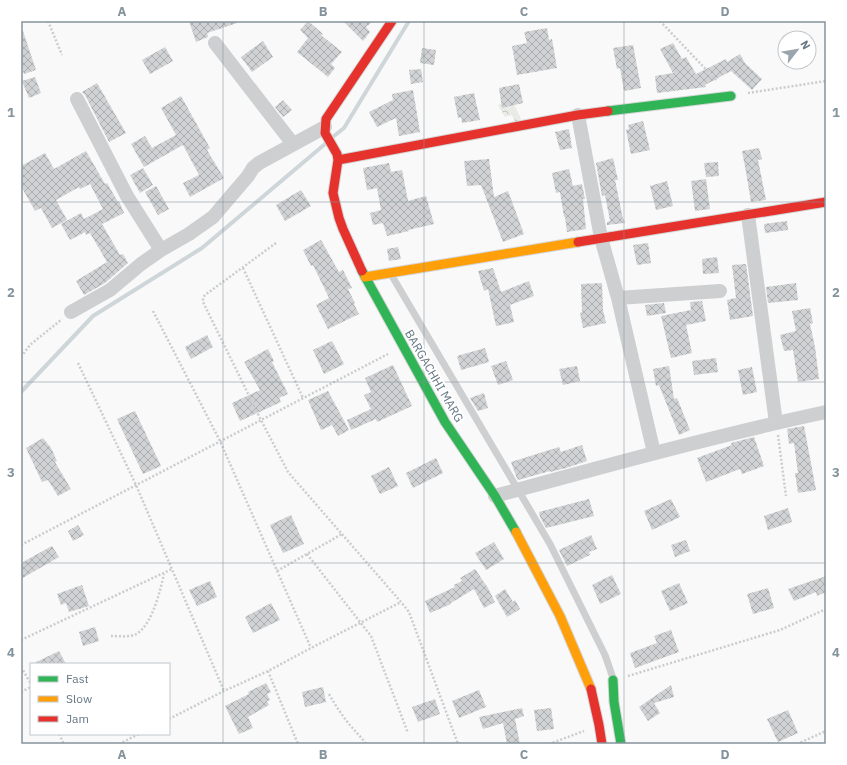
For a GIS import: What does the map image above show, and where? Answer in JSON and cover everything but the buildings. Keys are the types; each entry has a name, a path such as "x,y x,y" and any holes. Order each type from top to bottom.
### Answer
{"street":[{"path":"392,21 326,119 325,130 337,156 578,115 731,96"},
{"path":"215,43 293,144"},
{"path":"77,99 127,196 161,250"},
{"path":"578,115 601,238 618,298 654,453"},
{"path":"71,312 110,290 141,264 213,217 253,168 293,144 325,130"},
{"name":"BARGACHHI MARG","path":"337,156 333,193 343,229 365,277 445,422 495,496 518,535 560,616 591,688 602,744"},
{"path":"365,277 826,202"},
{"path":"748,215 776,423"},
{"path":"618,298 720,291"},
{"path":"495,496 654,453 826,412"},
{"path":"613,680 614,702 621,744"}],"lane":[{"path":"390,273 550,544 605,655 613,680"}],"path":[{"path":"48,21 62,55"},
{"path":"660,21 731,96 826,80"},
{"path":"276,243 205,295 203,302 288,472 409,612 458,744"},
{"path":"243,268 303,398"},
{"path":"152,311 220,441 311,648"},
{"path":"21,357 30,345 71,312"},
{"path":"21,545 403,346"},
{"path":"78,363 136,485 224,691"},
{"path":"776,423 786,496"},
{"path":"277,571 342,534"},
{"path":"307,554 371,636 408,732"},
{"path":"21,640 172,569"},
{"path":"111,636 133,635 138,633 147,624 158,600 164,573"},
{"path":"170,718 268,671 401,602"},
{"path":"613,680 780,630 826,609"},
{"path":"21,667 30,682"},
{"path":"268,671 298,744"},
{"path":"21,692 30,688"},
{"path":"329,694 338,710 366,744"},
{"path":"549,744 599,725"},
{"path":"797,744 826,731"},
{"path":"60,735 64,744"},
{"path":"119,744 137,735"}],"green space":[{"path":"512,99 521,119 515,122 512,115 505,117 498,105"}],"waterway":[{"path":"334,136 344,128 409,21"},
{"path":"21,392 93,316 202,248 325,144"}],"traffic: fast":[{"path":"608,111 731,96"},
{"path":"362,271 445,422 495,496 516,532"},
{"path":"613,680 614,702 621,744"}],"traffic: slow":[{"path":"365,277 578,242"},
{"path":"516,532 560,616 591,689"}],"traffic: jam":[{"path":"362,271 343,229 333,193 338,160 337,154 325,133 326,119 392,21"},
{"path":"338,160 578,115 608,111"},
{"path":"578,242 826,202"},
{"path":"591,689 602,744"}]}
